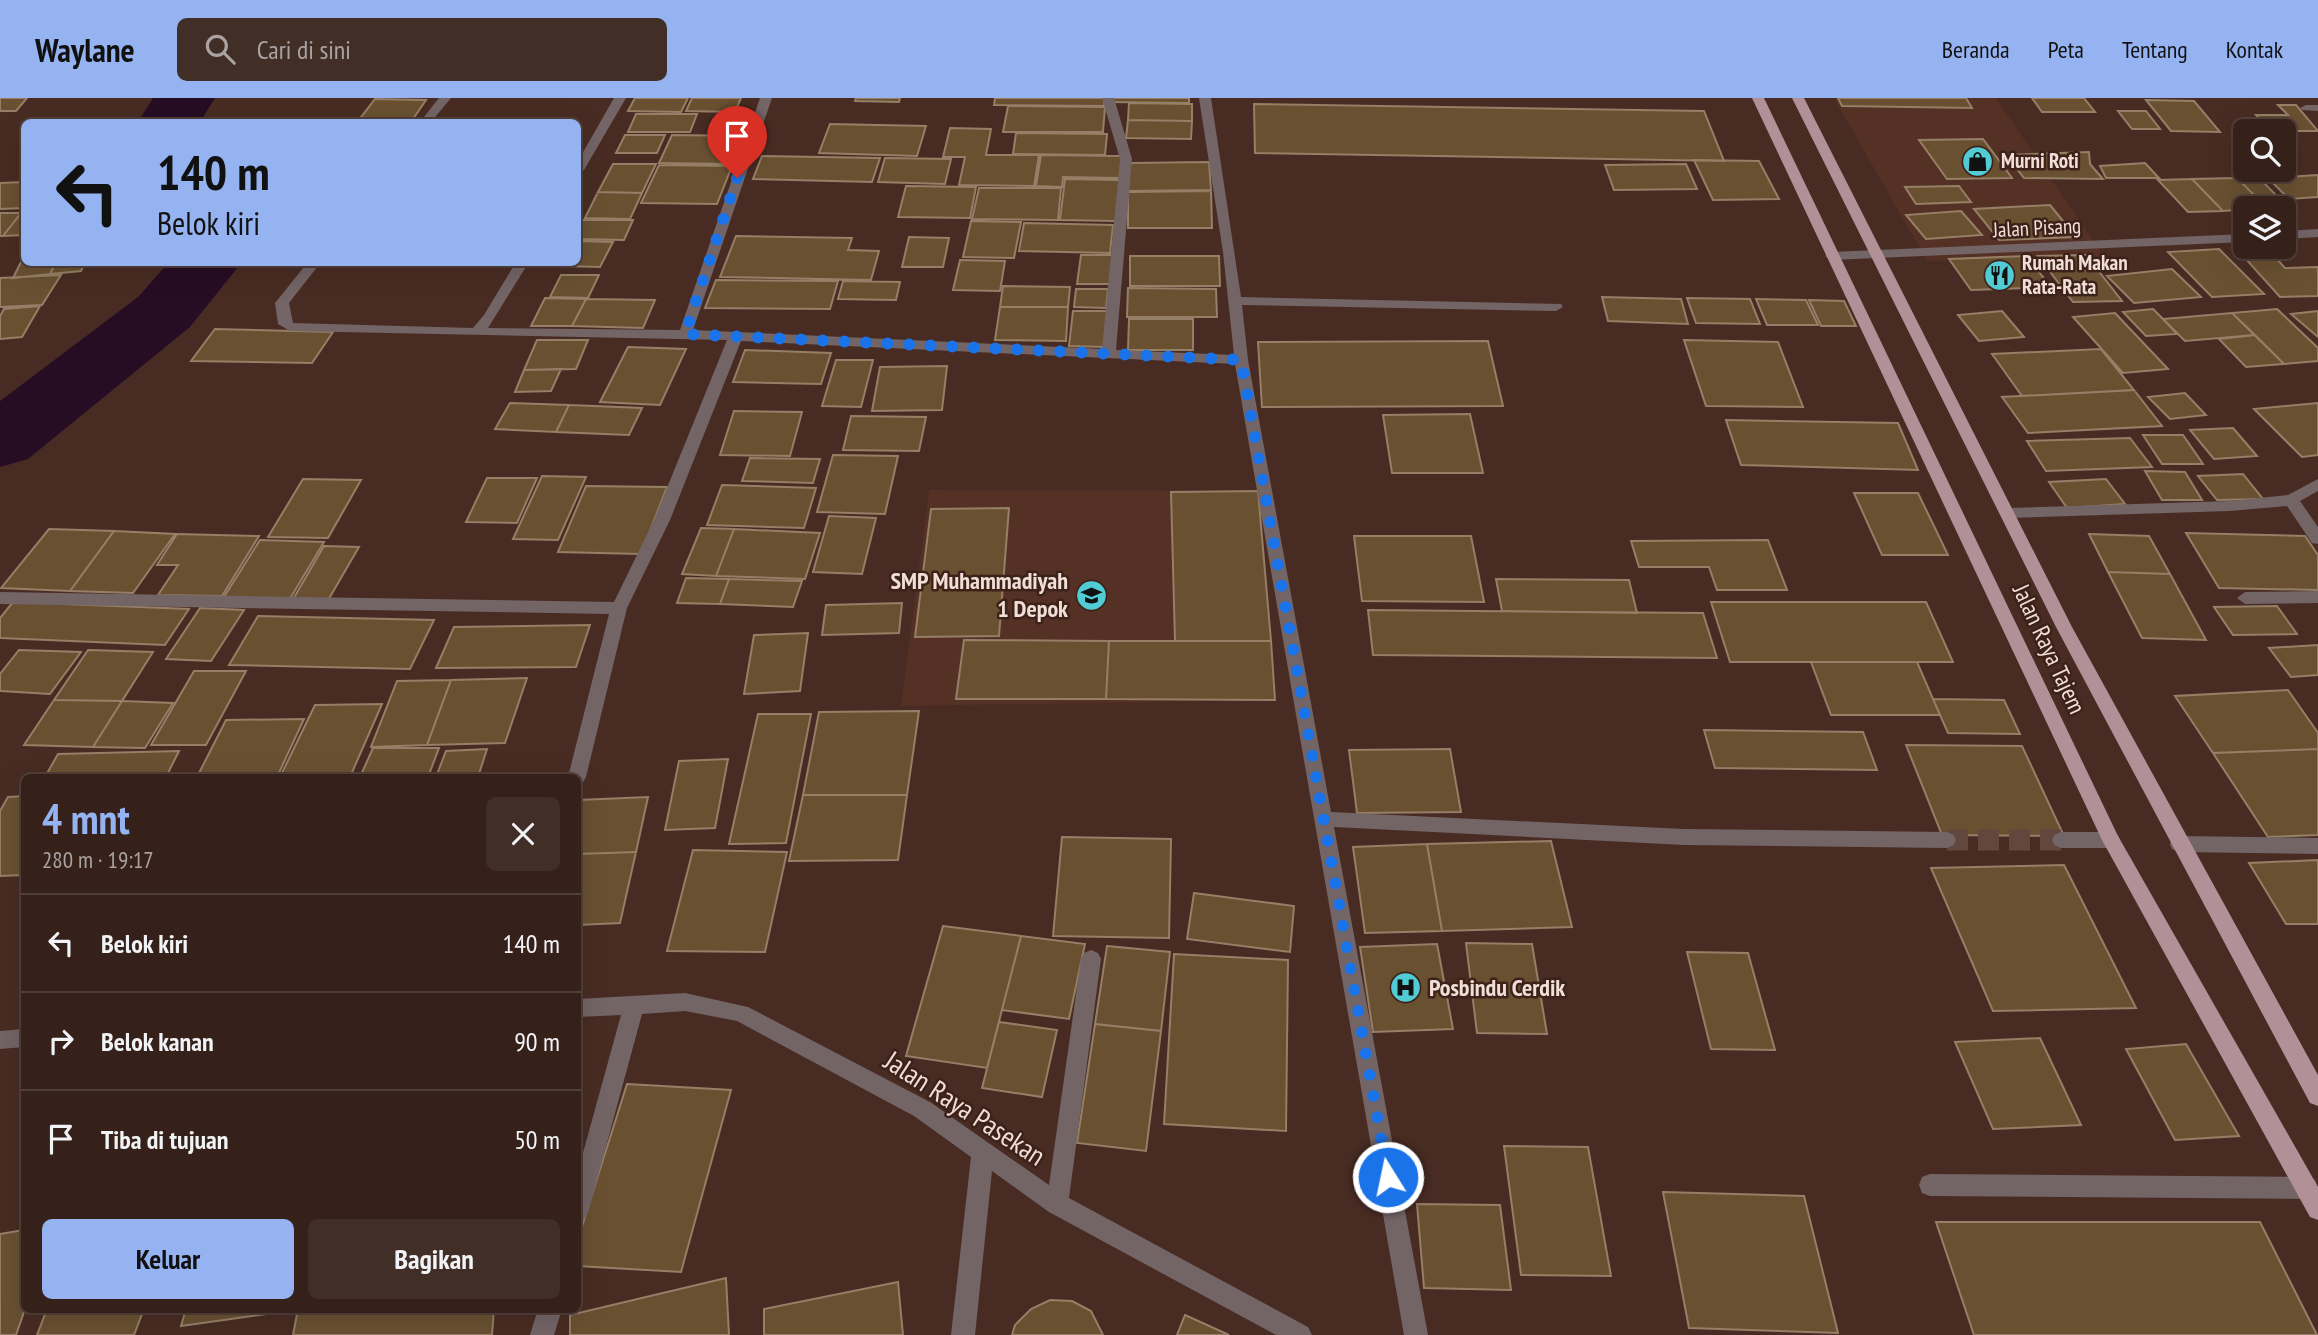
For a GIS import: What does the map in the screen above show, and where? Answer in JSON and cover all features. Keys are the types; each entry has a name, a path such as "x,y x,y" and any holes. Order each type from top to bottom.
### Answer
{"main road":[{"name":"Jalan Raya Tajem","path":"1758,98 2110,840 2318,1209"},
{"name":"Jalan Raya Tajem","path":"1798,98 1877,255 1908,310 2007,513 2179,845 2318,1096"}],"street":[{"path":"428,119 445,98"},
{"path":"581,165 620,98"},
{"path":"685,334 766,98"},
{"path":"1108,98 1110,116 1124,145 1126,159 1110,354"},
{"path":"1205,98 1241,360 1416,1335"},
{"path":"2296,234 2318,233"},
{"name":"Jalan Pisang","path":"1831,256 2233,239"},
{"path":"312,266 282,303 285,324 290,327 685,334 1241,360"},
{"path":"477,332 499,303 521,266"},
{"path":"1234,302 1556,307"},
{"path":"578,774 619,608 662,520 736,337"},
{"path":"2007,513 2137,510 2291,500 2318,484"},
{"path":"2291,500 2318,539"},
{"path":"2245,598 2318,597"},
{"path":"0,598 619,608"},
{"path":"1325,819 1684,837 1947,840"},
{"path":"2061,840 2110,840"},
{"path":"2179,845 2318,846"},
{"path":"1057,1204 1091,959"},
{"name":"Jalan Raya Pasekan","path":"581,1008 685,1002 741,1013 922,1109 1057,1204 1300,1335"},
{"path":"581,1198 634,1004"},
{"path":"0,1040 21,1038"},
{"path":"963,1335 983,1150"},
{"path":"1930,1185 2307,1188"},
{"path":"542,1335 549,1313"}],"shaded area":[{"path":"1834,98 1996,98 2105,258 1927,261"},
{"name":"SMP Muhammadiyah 1 Depok","path":"929,490 1258,491 1275,700 901,706"}],"building":[{"path":"0,98 27,98 16,111 0,111"},
{"path":"635,98 688,98 681,112 628,111"},
{"path":"692,98 741,98 735,112 686,111"},
{"path":"856,98 900,98 899,102 855,101"},
{"path":"995,98 1105,98 1104,106 994,105"},
{"path":"1110,98 1189,98 1189,103 1110,102"},
{"path":"1838,98 1966,98 1972,108 1842,106"},
{"path":"2032,98 2084,98 2095,112 2042,112"},
{"path":"375,99 426,100 413,119 360,119"},
{"path":"2146,100 2194,101 2220,132 2171,131"},
{"path":"1129,103 1192,104 1192,121 1128,120"},
{"path":"1254,104 1704,111 1724,161 1255,153"},
{"path":"2278,105 2296,105 2318,131 2296,131 2296,119 2260,119 2256,115 2288,115"},
{"path":"1008,106 1105,107 1103,132 1003,132"},
{"path":"2118,111 2146,111 2160,129 2132,129"},
{"path":"636,114 697,114 690,132 628,132"},
{"path":"1128,120 1192,121 1191,139 1126,138"},
{"path":"830,124 926,126 917,156 819,153"},
{"path":"950,128 991,129 986,155 1039,155 1034,186 959,185 965,157 943,157"},
{"path":"1016,133 1107,134 1105,155 1013,154"},
{"path":"625,135 665,135 657,153 616,153"},
{"path":"672,135 743,136 732,164 659,163"},
{"path":"1983,139 2012,178 1947,179 1919,140"},
{"path":"2089,152 2090,164 2103,179 2024,178 2006,155"},
{"path":"1041,155 1122,156 1120,178 1063,177 1062,187 1036,186"},
{"path":"762,156 880,158 872,182 753,179"},
{"path":"885,158 951,159 945,184 878,182"},
{"path":"1694,160 1759,161 1779,199 1713,200"},
{"path":"1209,162 1211,190 1128,191 1129,163"},
{"path":"2145,163 2159,178 2106,178 2100,166"},
{"path":"613,164 656,164 642,193 598,192"},
{"path":"1686,164 1697,189 1614,190 1605,165"},
{"path":"659,165 732,166 717,204 641,203"},
{"path":"2318,175 2318,197 2296,199 2296,196 2286,196 2272,182 2296,182 2296,176"},
{"path":"2233,178 2233,182 2241,182 2255,196 2233,196 2233,210 2223,211 2192,179"},
{"path":"1065,179 1120,180 1117,221 1060,220"},
{"path":"2192,179 2223,211 2188,212 2158,180"},
{"path":"21,182 21,208 0,209 0,183"},
{"path":"2241,182 2263,182 2277,196 2255,196"},
{"path":"906,186 976,187 970,218 898,217"},
{"path":"1959,186 1971,202 1916,204 1905,187"},
{"path":"979,188 1061,188 1058,220 972,219"},
{"path":"1211,191 1212,228 1128,228 1128,192"},
{"path":"598,192 642,193 630,219 585,218"},
{"path":"2050,205 2076,237 1999,240 1974,209"},
{"path":"1961,211 1982,235 1926,239 1906,215"},
{"path":"0,213 21,213 3,236 0,236"},
{"path":"21,213 21,235 3,236"},
{"path":"581,220 633,220 624,240 581,239"},
{"path":"971,221 1021,222 1014,258 963,257"},
{"path":"1024,223 1113,225 1110,253 1019,251"},
{"path":"736,236 852,238 848,250 879,251 871,280 720,277"},
{"path":"909,237 949,238 943,267 902,267"},
{"path":"581,241 613,242 600,267 563,266 581,266"},
{"path":"2219,249 2264,294 2212,297 2168,252"},
{"path":"1081,255 1115,255 1112,284 1077,284"},
{"path":"2086,255 2122,301 2073,302 2038,256"},
{"path":"1130,256 1219,256 1220,286 1130,286"},
{"path":"2026,256 2051,287 1971,290 1949,259"},
{"path":"2246,259 2277,259 2285,268 2318,267 2318,296 2280,297"},
{"path":"960,260 1005,261 1000,291 953,290"},
{"path":"21,262 21,266 54,266 50,274 13,278"},
{"path":"54,266 83,266 81,271 50,274"},
{"path":"2172,269 2201,297 2134,303 2107,276"},
{"path":"61,275 42,305 0,307 0,278"},
{"path":"561,275 599,275 588,298 550,297"},
{"path":"716,280 838,281 830,309 705,308"},
{"path":"843,281 900,282 896,300 838,299"},
{"path":"1003,286 1070,287 1068,307 1000,307"},
{"path":"1128,288 1216,289 1217,317 1127,317"},
{"path":"1076,289 1108,289 1106,308 1074,307"},
{"path":"1602,297 1681,299 1688,324 1608,321"},
{"path":"545,298 586,299 572,326 531,326"},
{"path":"1687,298 1750,299 1760,324 1696,323"},
{"path":"586,299 655,300 643,328 572,326"},
{"path":"1756,299 1806,300 1818,325 1767,325"},
{"path":"1809,300 1844,301 1856,326 1821,326"},
{"path":"40,306 22,337 0,339 0,316 4,309"},
{"path":"1000,307 1068,307 1066,341 995,340"},
{"path":"2153,309 2177,334 2146,336 2123,312"},
{"path":"2277,309 2318,348 2318,361 2284,364 2232,313"},
{"path":"1073,311 1108,311 1105,347 1069,346"},
{"path":"2002,311 2024,337 1979,341 1958,315"},
{"path":"2318,311 2318,337 2291,314"},
{"path":"2115,313 2168,369 2123,373 2073,317"},
{"path":"2232,313 2255,335 2185,341 2163,319"},
{"path":"1129,319 1193,319 1193,350 1128,350"},
{"path":"215,329 333,332 312,363 191,361"},
{"path":"2255,335 2284,364 2246,367 2219,339"},
{"path":"537,340 588,340 576,369 524,370"},
{"path":"1684,340 1778,342 1803,407 1706,406"},
{"path":"1488,341 1503,406 1262,407 1258,342"},
{"path":"628,347 686,349 660,405 600,402"},
{"path":"2101,349 2134,390 2022,396 1992,354"},
{"path":"745,350 831,353 821,384 733,382"},
{"path":"836,360 873,360 861,407 822,406"},
{"path":"947,366 942,410 872,411 880,367"},
{"path":"561,369 551,391 515,392 524,370"},
{"path":"2134,390 2162,426 2028,433 2002,397"},
{"path":"2185,393 2206,415 2170,419 2148,397"},
{"path":"510,403 569,405 556,432 495,429"},
{"path":"2318,403 2318,455 2302,457 2254,409"},
{"path":"569,405 642,408 629,435 556,432"},
{"path":"734,411 802,412 790,456 720,455"},
{"path":"1470,414 1483,473 1392,473 1383,415"},
{"path":"851,416 926,417 919,451 843,450"},
{"path":"1726,420 1898,423 1918,470 1741,465"},
{"path":"2233,428 2257,456 2214,459 2190,430"},
{"path":"2143,435 2183,435 2203,464 2162,464"},
{"path":"2130,438 2152,467 2046,471 2027,441"},
{"path":"833,455 898,456 885,514 817,512"},
{"path":"750,458 820,459 813,483 742,481"},
{"path":"2145,471 2185,472 2202,500 2162,500"},
{"path":"2243,474 2263,499 2217,500 2198,476"},
{"path":"542,476 586,477 558,540 513,539"},
{"path":"487,478 537,478 517,523 466,522"},
{"path":"303,479 361,480 328,538 268,537"},
{"path":"2106,479 2125,504 2067,508 2049,482"},
{"path":"722,485 816,488 804,528 707,525"},
{"path":"586,486 667,487 641,554 558,552"},
{"path":"1258,491 1271,641 1175,641 1171,492"},
{"path":"1854,493 1918,493 1948,555 1882,555"},
{"path":"1009,508 999,636 915,637 931,509"},
{"path":"829,516 876,518 862,574 813,572"},
{"path":"701,528 734,529 716,576 682,574"},
{"path":"49,529 114,531 70,591 1,588"},
{"path":"734,529 820,533 805,579 716,576"},
{"path":"114,531 175,534 133,593 70,591"},
{"path":"2186,533 2305,536 2318,555 2318,590 2219,588"},
{"path":"177,534 259,536 222,596 158,595 178,565 157,565"},
{"path":"2089,534 2149,536 2170,574 2108,572"},
{"path":"1354,536 1471,536 1484,602 1362,601"},
{"path":"260,540 324,542 288,602 222,600"},
{"path":"1768,540 1787,590 1717,590 1709,567 1639,567 1631,541"},
{"path":"324,546 359,547 327,602 292,601"},
{"path":"2108,572 2170,574 2206,640 2142,638"},
{"path":"686,578 729,579 720,604 677,603"},
{"path":"729,579 802,581 793,607 720,604"},
{"path":"1496,579 1629,580 1637,613 1502,611"},
{"path":"13,602 189,609 165,645 0,638 0,618"},
{"path":"1711,602 1926,602 1953,662 1730,662"},
{"path":"902,603 899,633 822,635 826,605"},
{"path":"2277,606 2297,634 2233,635 2214,607"},
{"path":"200,608 244,610 211,661 166,659"},
{"path":"1368,610 1703,613 1717,658 1373,655"},
{"path":"258,616 434,620 410,669 229,665"},
{"path":"590,625 576,667 436,668 454,627"},
{"path":"808,633 800,691 744,694 754,635"},
{"path":"964,640 1109,641 1106,699 956,699"},
{"path":"1109,641 1271,641 1275,700 1106,699"},
{"path":"2318,645 2318,675 2291,677 2269,648"},
{"path":"19,650 81,652 50,694 0,691 0,674"},
{"path":"88,650 153,652 122,701 54,700"},
{"path":"1811,662 1917,662 1940,715 1831,715"},
{"path":"194,671 246,671 206,745 151,745"},
{"path":"527,678 505,743 427,745 451,680"},
{"path":"451,680 427,745 371,747 397,681"},
{"path":"2288,690 2318,733 2318,749 2213,753 2175,696"},
{"path":"1933,699 2004,700 2020,734 1948,733"},
{"path":"54,700 122,701 93,747 24,745"},
{"path":"122,701 173,703 145,748 93,747"},
{"path":"382,704 351,774 281,774 315,705"},
{"path":"919,711 907,795 803,795 819,712"},
{"path":"758,714 811,714 786,843 729,844"},
{"path":"304,719 278,774 199,774 226,720"},
{"path":"1704,730 1863,732 1877,770 1715,768"},
{"path":"1906,745 2022,746 2064,836 1942,835"},
{"path":"373,748 439,748 429,774 361,774"},
{"path":"487,749 479,774 437,774 446,751"},
{"path":"1450,749 1461,812 1357,813 1349,750"},
{"path":"2318,749 2318,835 2268,837 2213,753"},
{"path":"179,751 168,774 47,774 58,754"},
{"path":"728,759 715,828 665,830 679,761"},
{"path":"803,795 907,795 898,860 789,861"},
{"path":"21,796 21,875 0,876 0,811 8,797"},
{"path":"648,797 636,852 581,854 581,800"},
{"path":"1062,837 1171,839 1169,938 1053,936"},
{"path":"1551,841 1572,927 1442,931 1427,844"},
{"path":"1427,844 1442,931 1365,933 1353,847"},
{"path":"693,850 787,852 765,952 667,951"},
{"path":"636,852 620,923 581,925 581,854"},
{"path":"2318,860 2318,924 2286,924 2249,863"},
{"path":"2064,865 2136,1008 1993,1011 1931,868"},
{"path":"1194,893 1294,906 1290,952 1187,939"},
{"path":"943,926 1021,936 987,1068 906,1056"},
{"path":"1021,936 1085,944 1069,1019 1002,1010"},
{"path":"1466,943 1532,944 1547,1034 1477,1033"},
{"name":"Posbindu Cerdik","path":"1437,944 1453,1029 1373,1032 1360,947"},
{"path":"1107,946 1170,952 1161,1031 1095,1024"},
{"path":"1687,952 1748,953 1775,1050 1711,1049"},
{"path":"1174,954 1288,960 1286,1131 1164,1124"},
{"path":"999,1022 1057,1030 1042,1097 982,1088"},
{"path":"1095,1024 1161,1031 1146,1151 1077,1143"},
{"path":"2040,1038 2081,1125 1993,1129 1955,1042"},
{"path":"2186,1044 2239,1136 2175,1140 2126,1049"},
{"path":"627,1084 731,1090 681,1272 581,1266 581,1230"},
{"path":"1504,1146 1588,1147 1611,1276 1521,1275"},
{"path":"1663,1192 1804,1196 1838,1333 1689,1328"},
{"path":"1417,1204 1500,1205 1511,1290 1424,1288"},
{"path":"1936,1222 2260,1222 2317,1335 1974,1335"},
{"path":"21,1230 21,1313 24,1313 16,1335 0,1335 0,1234"},
{"path":"726,1278 729,1335 570,1335 570,1315"},
{"path":"898,1282 903,1335 764,1335 764,1309"},
{"path":"1050,1300 1072,1301 1091,1311 1103,1335 1012,1335 1015,1325 1031,1309"},
{"path":"45,1313 142,1313 134,1335 37,1335"},
{"path":"185,1313 273,1313 181,1326"},
{"path":"297,1313 494,1313 492,1335 293,1335"},
{"path":"1185,1315 1229,1335 1177,1335"}],"waterway":[{"path":"171,119 184,98"},
{"path":"0,441 164,312 204,266"}],"tunnel":[{"path":"1947,840 2061,840"}],"place":[{"name":"Murni Roti","path":"1978,161"},
{"name":"Rumah Makan Rata-Rata","path":"1999,275"},
{"name":"SMP Muhammadiyah 1 Depok","path":"1091,595"},
{"name":"Posbindu Cerdik","path":"1406,988"}],"route":[{"path":"737,178 685,334 1241,360 1388,1177"}]}
